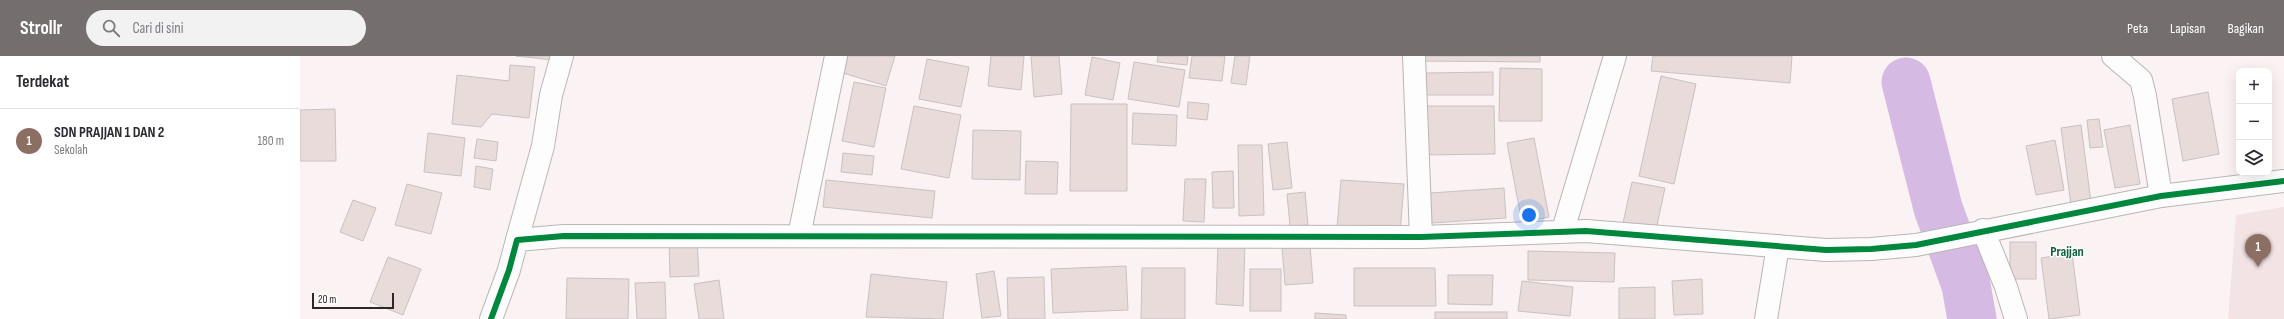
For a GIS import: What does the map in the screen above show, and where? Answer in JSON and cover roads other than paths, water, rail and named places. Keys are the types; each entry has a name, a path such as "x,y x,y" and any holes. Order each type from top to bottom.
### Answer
{"street":[{"path":"491,319 509,270 543,146 551,95 562,56"},
{"path":"799,236 836,56"},
{"path":"1414,56 1421,237"},
{"path":"1563,230 1615,56"},
{"path":"2113,56 2141,80 2145,96 2161,196"},
{"path":"517,240 564,236 1421,237 1563,230 1826,250 1871,249 1916,245 2161,196 2284,181"},
{"path":"1975,232 2006,287 2016,319"},
{"path":"1766,319 1778,246"}],"waterway":[{"path":"1906,82 1938,208 1966,285 1972,319"}],"place":[{"name":"SDN PRAJJAN 1 DAN 2","path":"2258,267"}],"district":[{"name":"Prajjan","path":"2067,251"}]}
